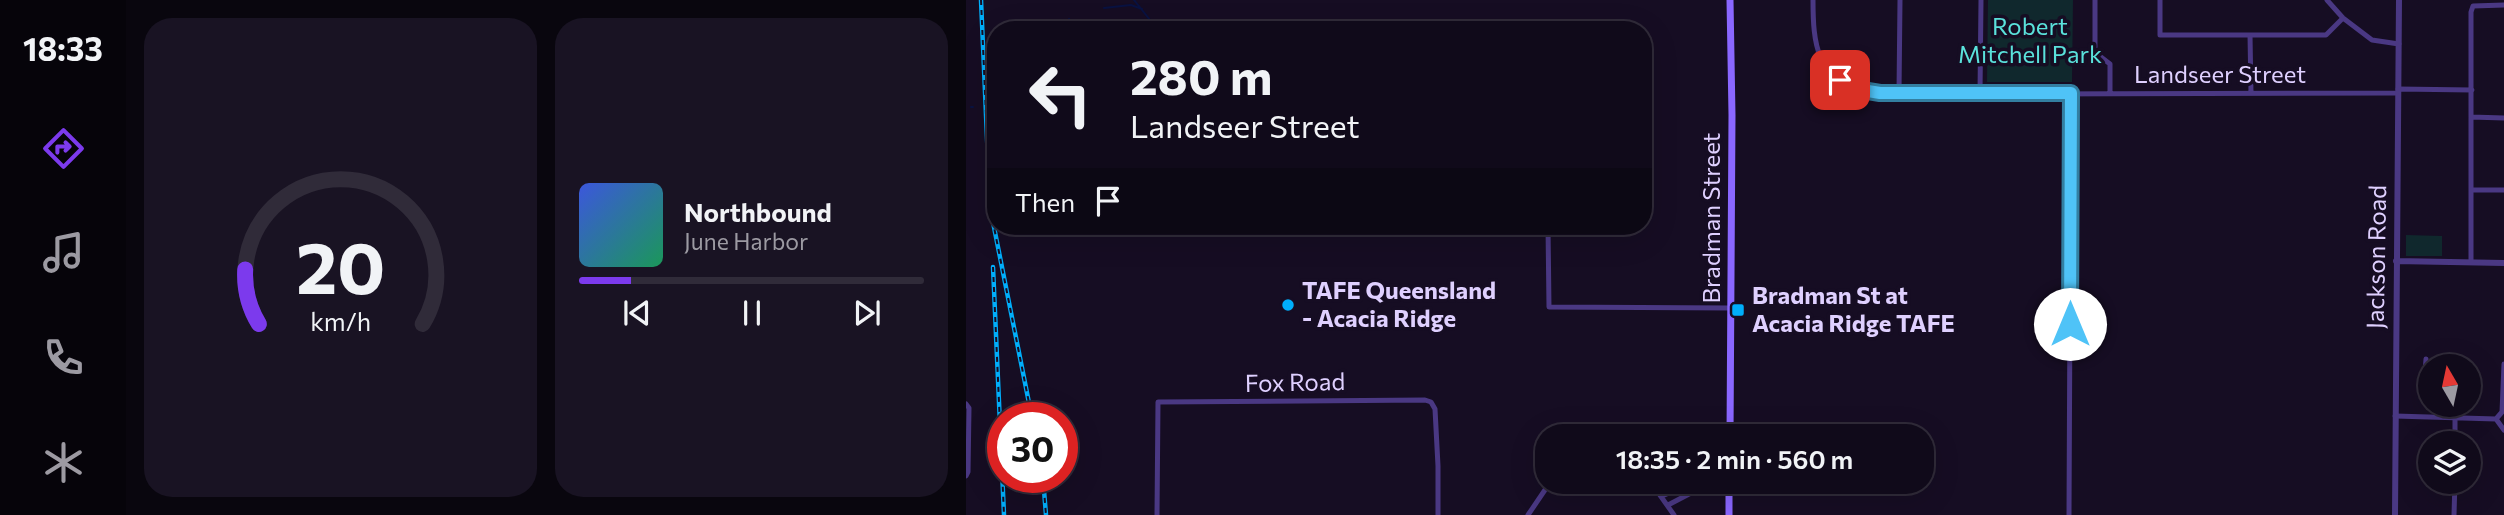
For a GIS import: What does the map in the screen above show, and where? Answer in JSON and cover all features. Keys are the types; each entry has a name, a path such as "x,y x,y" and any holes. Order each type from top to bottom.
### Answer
{"main road":[{"name":"Bradman Street","path":"1730,0 1730,424"},
{"path":"1729,494 1729,515"}],"street":[{"name":"Landseer Street","path":"1813,0 1815,46 1830,72 1856,89 1875,92 2251,93 2472,90"},
{"path":"1899,93 1900,0"},
{"path":"1980,93 1981,0"},
{"path":"2095,0 2095,49 2097,54 2110,64 2110,92"},
{"path":"2160,0 2160,35 2326,35 2343,18"},
{"path":"2327,0 2343,18 2372,40 2399,44"},
{"name":"Jackson Road","path":"2395,515 2399,0"},
{"path":"2471,262 2471,12 2473,6 2479,4 2504,5"},
{"path":"2250,35 2251,93"},
{"path":"2068,515 2071,93"},
{"path":"2471,117 2504,118"},
{"path":"2472,190 2504,190"},
{"path":"1548,235 1549,307 1731,308"},
{"path":"2396,261 2504,262"},
{"path":"2496,419 2502,412 2504,364"},
{"name":"Fox Road","path":"1157,515 1158,402 1425,400 1431,401 1435,409 1438,515"},
{"path":"967,404 967,476"},
{"path":"2395,416 2418,416"},
{"path":"2455,431 2455,417 2496,419"},
{"path":"2496,419 2504,430"},
{"path":"1528,515 1542,494"},
{"path":"1667,494 1662,496 1674,515"},
{"path":"1668,505 1690,494"},
{"path":"2454,515 2455,494"}],"green space":[{"name":"Robert Mitchell Park","path":"1988,0 2073,0 2072,82 1987,82"},
{"path":"2406,235 2442,236 2442,256 2406,256"}],"waterway":[{"path":"1134,0 1151,21"},
{"path":"1104,8 1131,5 1142,9"}],"railway":[{"path":"981,0 987,138"},
{"path":"996,235 1029,402"},
{"path":"993,267 1004,515"},
{"path":"1044,493 1046,515"}],"place":[{"name":"TAFE Queensland - Acacia Ridge","path":"1288,305"},
{"name":"Bradman St at Acacia Ridge TAFE","path":"1738,310"}],"route":[{"path":"1840,80 1856,89 1880,93 2071,93 2070,324"}]}
